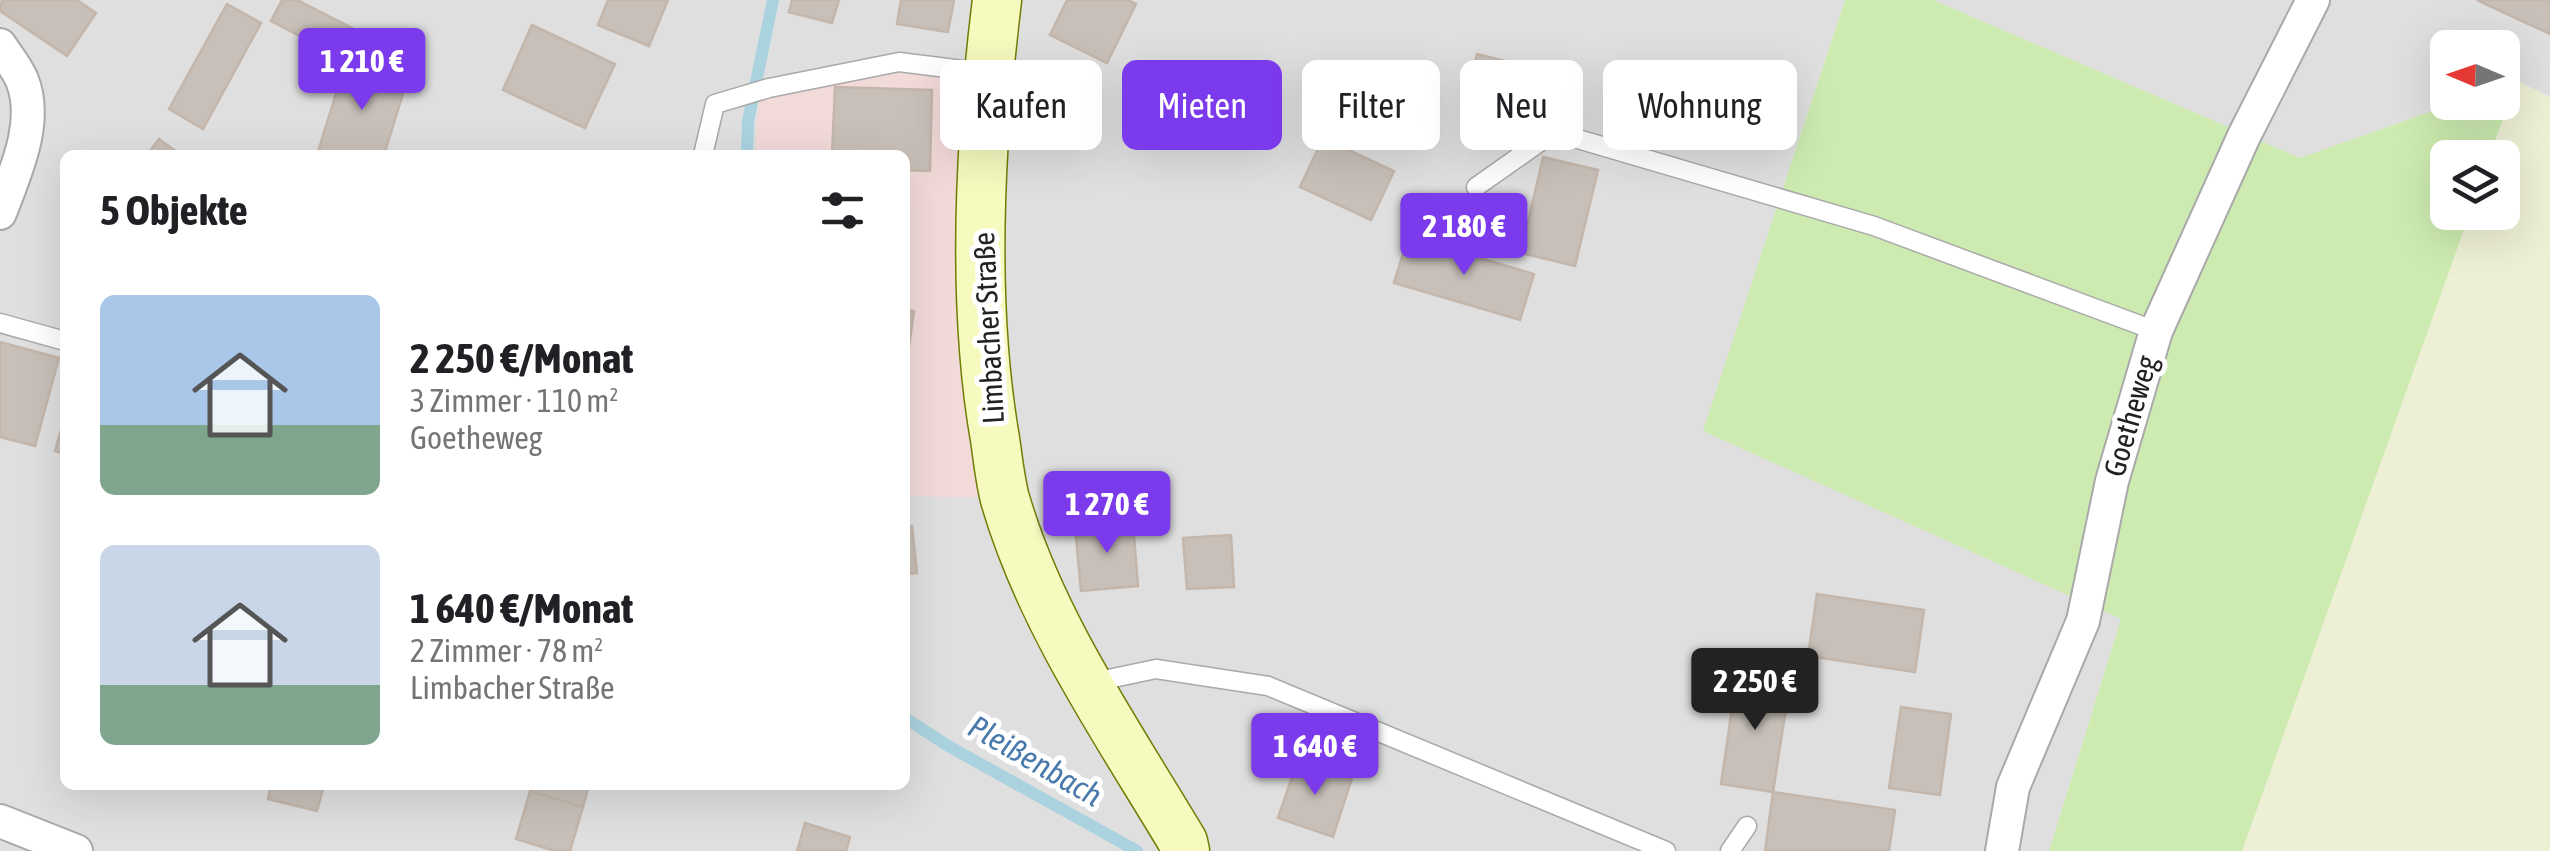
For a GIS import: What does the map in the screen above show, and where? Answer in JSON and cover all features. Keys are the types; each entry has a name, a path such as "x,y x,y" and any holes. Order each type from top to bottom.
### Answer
{"street":[{"name":"Limbacher Straße","path":"990,60 997,0"},
{"name":"Goetheweg","path":"2002,851 2014,787 2083,622 2112,481 2156,331 2244,136 2313,0"},
{"path":"0,46 22,80 29,118 16,171 0,213"},
{"name":"Limbacher Straße","path":"985,150 980,288 993,430 1005,498 1034,577 1088,683 1186,848"},
{"path":"0,821 76,851"}],"lane":[{"path":"705,150 715,104 769,88 899,62 940,67"},
{"path":"1476,187 1554,132 1874,226 2156,331"},
{"path":"0,323 60,340"},
{"path":"1088,683 1156,668 1268,686 1666,851"},
{"path":"1730,851 1748,826"}],"shaded area":[{"path":"0,0 1845,0 1797,147 1797,60 1603,60 1603,150 1796,150 1704,431 2121,619 2049,851 0,851"},
{"path":"1933,0 2550,0 2550,97 2520,82 2520,30 2430,30 2430,112 2300,158"},
{"path":"877,55 962,60 940,60 940,150 991,150 1005,498 910,496 910,150 755,150 760,86"}],"green space":[{"path":"1845,0 1933,0 2300,158 2430,112 2430,120 2503,120 2495,140 2430,140 2430,230 2464,230 2242,851 2049,851 2121,619 1703,431"},
{"path":"2520,82 2550,97 2550,851 2242,851 2464,230 2520,230 2520,140 2495,140 2503,120 2520,120"}],"building":[{"path":"2,0 77,0 96,13 67,56 0,11"},
{"path":"282,0 297,0 354,29 340,57 271,21"},
{"path":"608,0 668,0 649,46 598,25"},
{"path":"792,0 839,0 832,23 789,12"},
{"path":"901,0 954,0 948,32 897,24"},
{"path":"1067,0 1128,0 1136,4 1107,63 1050,35"},
{"path":"2477,0 2550,0 2550,34"},
{"path":"227,4 261,23 203,129 169,109"},
{"path":"532,25 615,64 585,128 503,90"},
{"path":"1477,54 1501,60 1475,60"},
{"path":"346,61 407,81 386,150 319,150"},
{"path":"835,87 932,90 930,171 910,170 910,150 832,150"},
{"path":"159,139 174,150 151,150"},
{"path":"1317,150 1349,150 1394,171 1371,220 1300,187"},
{"path":"1543,157 1598,170 1575,266 1521,253"},
{"path":"1408,237 1534,274 1520,320 1394,283"},
{"path":"0,342 59,358 35,446 0,437"},
{"path":"1133,522 1138,586 1081,591 1075,527"},
{"path":"910,526 912,526 917,573 910,574"},
{"path":"1231,535 1234,587 1187,589 1183,538"},
{"path":"1817,594 1924,610 1915,672 1808,656"},
{"path":"1737,674 1790,682 1773,792 1721,784"},
{"path":"1901,707 1951,714 1940,795 1889,788"},
{"path":"1298,759 1352,778 1333,837 1278,818"},
{"path":"270,790 323,790 317,811 268,799"},
{"path":"530,790 588,790 583,807"},
{"path":"530,791 583,807 570,851 555,851 516,839"},
{"path":"1773,792 1895,810 1889,851 1765,851"},
{"path":"805,823 850,837 846,851 797,851"}],"waterway":[{"name":"Pleißenbach","path":"747,150 748,121 773,0"},
{"name":"Pleißenbach","path":"910,721 1137,851"}]}
